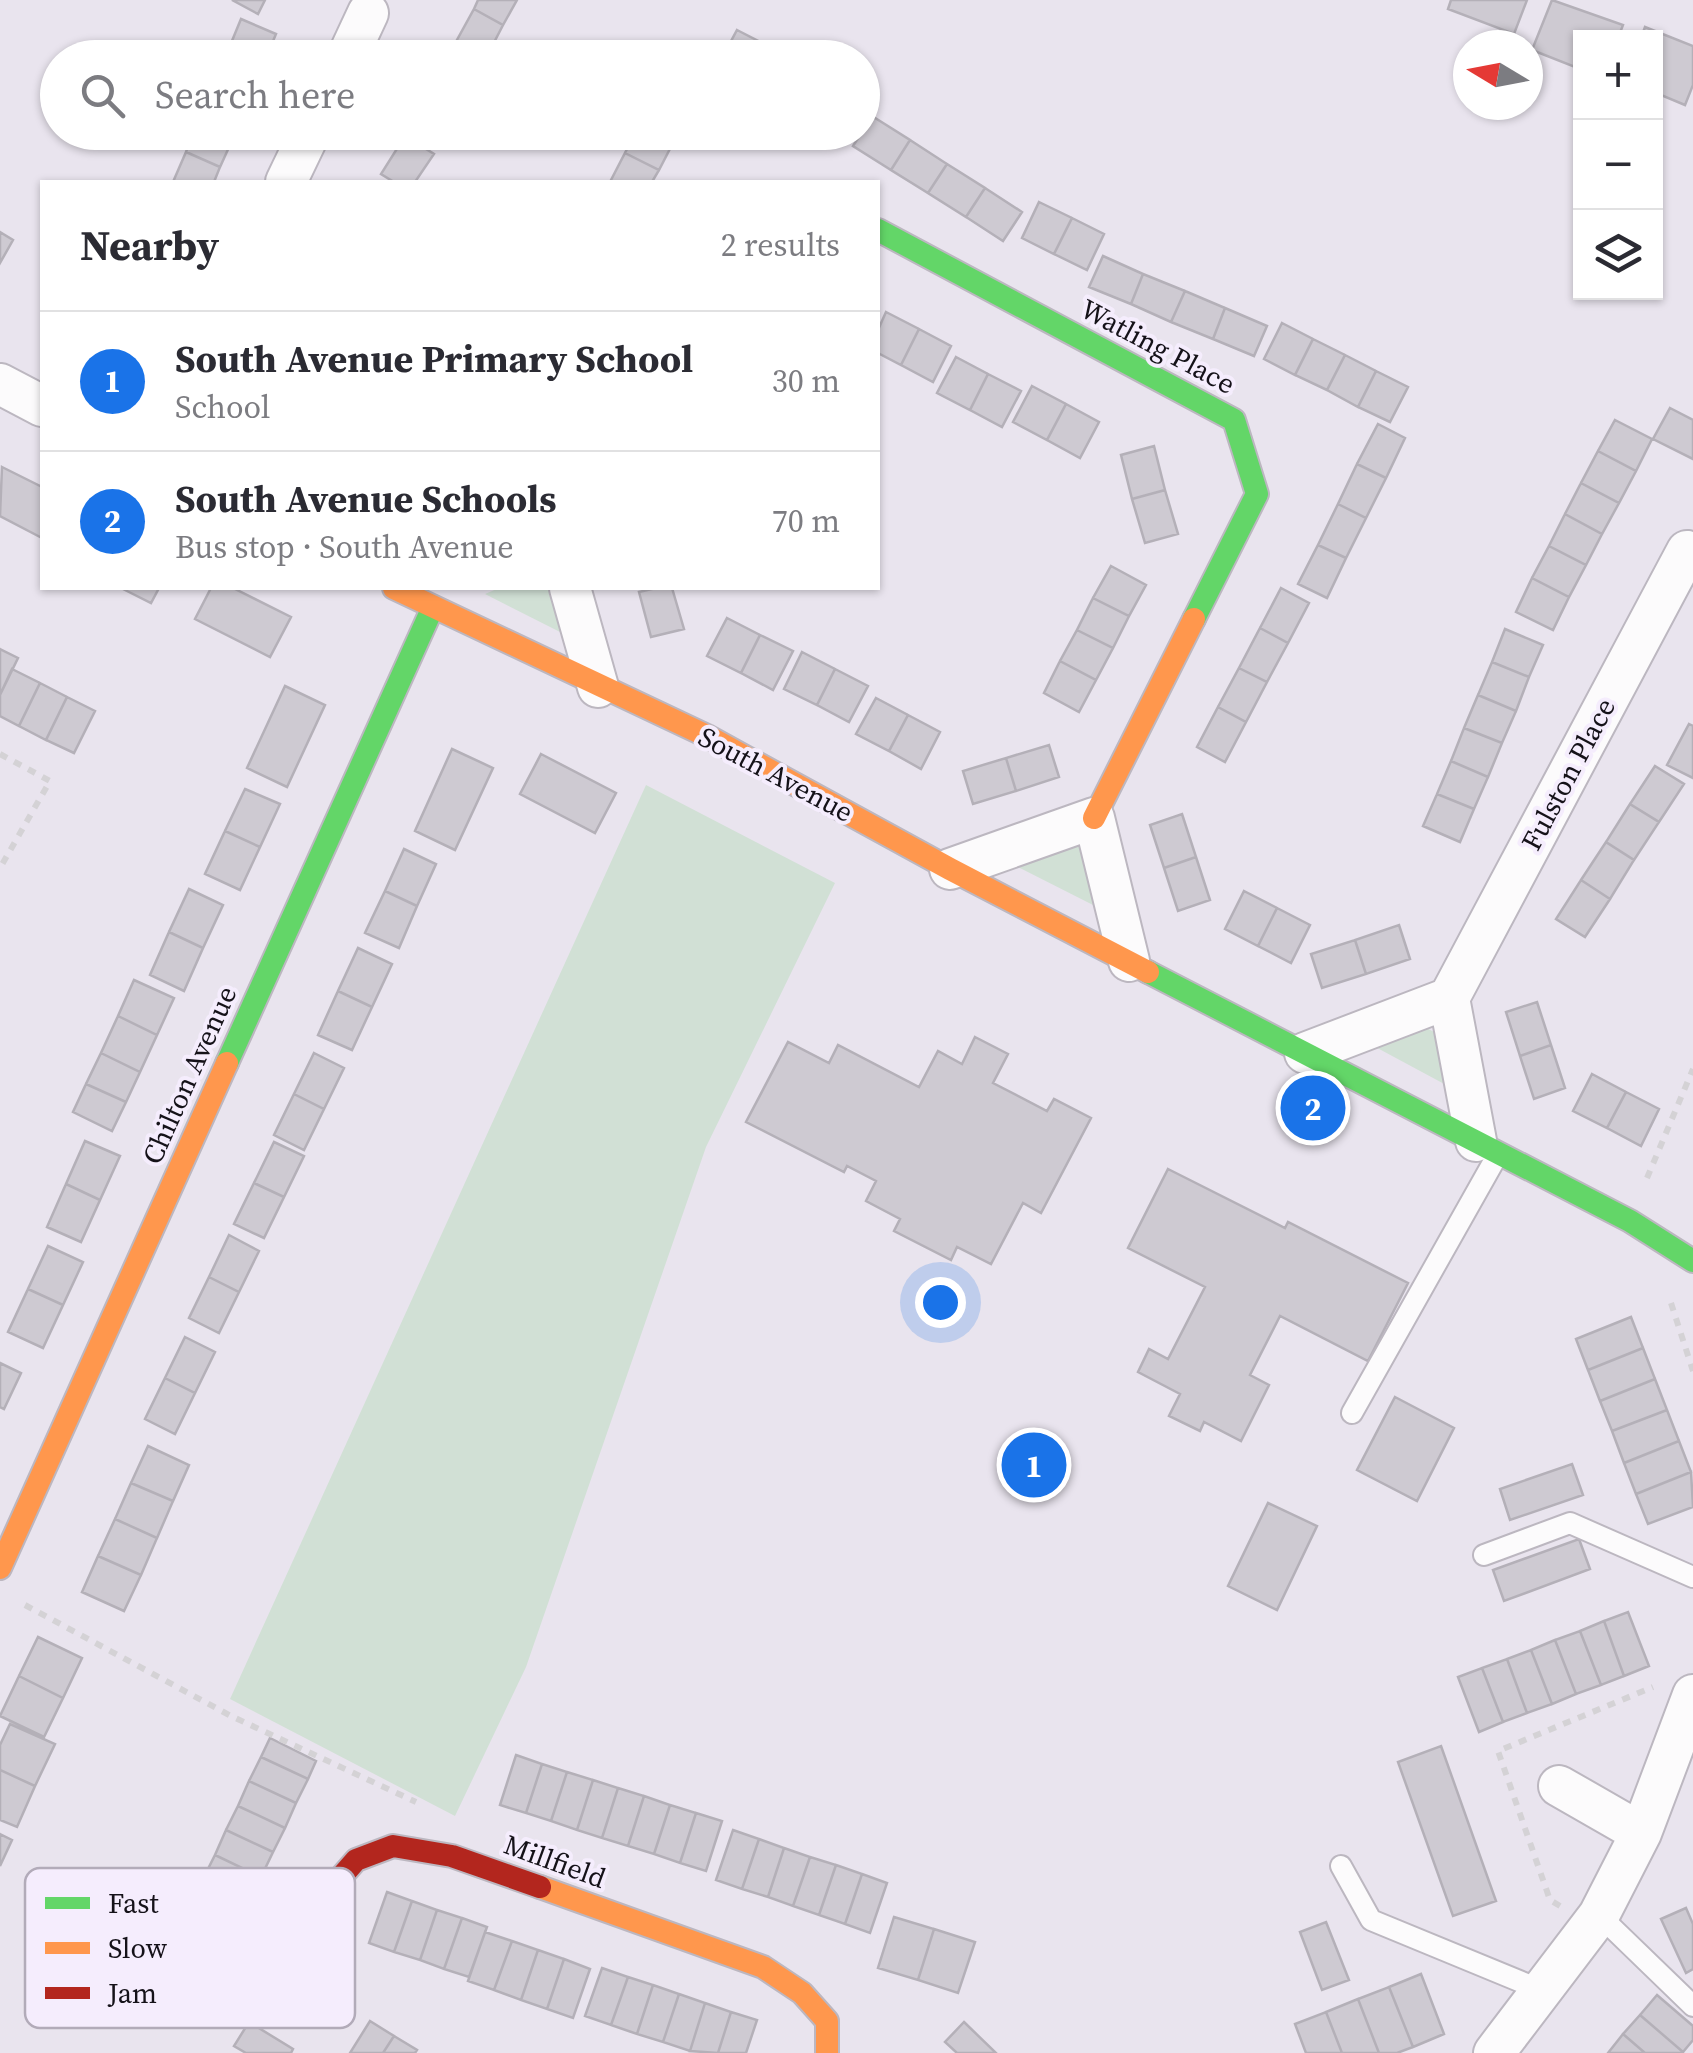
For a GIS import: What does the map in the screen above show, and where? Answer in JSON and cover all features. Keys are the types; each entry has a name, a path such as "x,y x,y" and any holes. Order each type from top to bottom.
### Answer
{"street":[{"path":"355,40 368,13"},
{"path":"287,180 301,150"},
{"name":"Watling Place","path":"880,231 1234,420 1257,494 1094,818"},
{"path":"0,384 40,405"},
{"name":"Fulston Place","path":"1449,998 1687,552"},
{"path":"571,590 598,687"},
{"name":"South Avenue","path":"417,594 598,687 707,736 950,869 1630,1221 1687,1256"},
{"name":"Chilton Avenue","path":"0,1568 417,594"},
{"path":"950,869 1094,818 1129,961"},
{"path":"1305,1053 1449,998 1487,1146"},
{"path":"1494,2053 1599,1915 1640,1832 1680,1766 1693,1696"},
{"path":"1560,1782 1640,1832"},
{"name":"Millfield","path":"349,1868 356,1860 392,1846 452,1856 763,1968 802,1993 828,2021 828,2053"}],"lane":[{"path":"1352,1413 1487,1146"},
{"path":"1484,1555 1570,1523 1693,1577"},
{"path":"1341,1866 1371,1920 1541,1990"},
{"path":"1599,1915 1693,2006"}],"path":[{"path":"0,754 50,781 0,868"},
{"path":"1630,1221 1693,1069"},
{"path":"1687,1256 1666,1284 1693,1370"},
{"path":"16,1600 231,1716 407,1796 421,1806"}],"shaded area":[{"path":"494,590 554,590 564,634 485,594"},
{"path":"646,785 835,883 706,1147 526,1667 455,1816 230,1699"},
{"path":"1080,839 1086,851 1093,905 1012,864"},
{"path":"1423,1026 1434,1032 1448,1086 1368,1043"}],"building":[{"path":"232,0 265,0 258,14"},
{"path":"478,0 517,0 503,25 474,9"},
{"path":"1451,0 1527,0 1516,30 1503,30 1448,9"},
{"path":"1552,0 1623,25 1621,30 1573,30 1573,66 1543,54 1540,30"},
{"path":"474,9 503,25 495,40 457,40"},
{"path":"241,19 276,34 274,40 232,40"},
{"path":"737,30 756,40 732,40"},
{"path":"1663,34 1693,46 1693,85 1685,105 1663,96"},
{"path":"880,121 910,140 891,170 859,150 880,150"},
{"path":"910,140 947,164 928,193 891,170"},
{"path":"187,150 228,150 220,167"},
{"path":"396,150 428,150 434,154 416,180 391,180 381,174"},
{"path":"627,150 669,150 659,170 625,153"},
{"path":"186,152 220,167 215,180 174,180"},
{"path":"625,153 659,170 653,180 611,180"},
{"path":"947,164 985,188 966,217 928,193"},
{"path":"985,188 1022,212 1003,241 966,217"},
{"path":"1039,202 1072,218 1054,254 1022,238"},
{"path":"1072,218 1104,234 1087,270 1054,254"},
{"path":"0,232 13,240 0,263"},
{"path":"1103,256 1143,274 1131,304 1089,287"},
{"path":"1143,274 1185,291 1171,322 1131,304"},
{"path":"1185,291 1225,308 1213,339 1171,322"},
{"path":"1225,308 1267,326 1254,356 1213,339"},
{"path":"886,312 919,329 901,365 880,354 880,326"},
{"path":"1282,323 1313,339 1295,375 1264,359"},
{"path":"919,329 951,346 933,382 901,365"},
{"path":"1313,339 1345,355 1327,390 1295,375"},
{"path":"1345,355 1376,371 1358,407 1327,390"},
{"path":"956,357 988,374 970,410 937,393"},
{"path":"1376,371 1408,387 1390,422 1358,407"},
{"path":"988,374 1021,391 1002,427 970,410"},
{"path":"1032,386 1066,404 1047,440 1013,422"},
{"path":"1066,404 1099,422 1080,458 1047,440"},
{"path":"1670,408 1693,420 1693,459 1653,439"},
{"path":"1615,420 1652,439 1636,471 1598,451"},
{"path":"1378,424 1405,438 1386,478 1357,464"},
{"path":"1154,446 1165,490 1132,499 1121,455"},
{"path":"1598,451 1636,471 1619,503 1581,483"},
{"path":"1357,464 1386,478 1366,518 1338,504"},
{"path":"2,467 40,486 40,537 0,516"},
{"path":"1581,483 1619,503 1602,534 1565,514"},
{"path":"1165,490 1178,534 1145,543 1132,499"},
{"path":"1338,504 1366,518 1346,558 1318,545"},
{"path":"1565,514 1602,534 1586,565 1549,546"},
{"path":"1318,545 1346,558 1327,598 1298,584"},
{"path":"1549,546 1586,565 1569,597 1532,578"},
{"path":"1111,566 1146,585 1129,616 1093,598"},
{"path":"1532,578 1569,597 1553,630 1516,612"},
{"path":"1281,588 1309,603 1288,643 1260,628"},
{"path":"125,590 158,590 151,603"},
{"path":"210,590 237,590 291,617 270,657 195,619"},
{"path":"673,590 684,629 651,637 639,592"},
{"path":"1093,598 1129,616 1113,648 1077,630"},
{"path":"727,618 760,635 741,673 707,656"},
{"path":"1260,628 1288,643 1267,682 1239,668"},
{"path":"1505,629 1543,645 1529,677 1492,662"},
{"path":"1077,630 1113,648 1096,680 1060,661"},
{"path":"760,635 793,651 773,690 741,673"},
{"path":"0,649 18,658 0,695"},
{"path":"802,652 835,669 817,705 784,689"},
{"path":"1060,661 1096,680 1079,712 1044,693"},
{"path":"1492,662 1529,677 1516,711 1478,695"},
{"path":"1239,668 1267,682 1246,722 1218,707"},
{"path":"12,669 40,683 19,726 0,716 0,695"},
{"path":"835,669 868,686 849,722 817,705"},
{"path":"40,683 67,697 46,740 19,726"},
{"path":"285,686 325,705 287,787 247,768"},
{"path":"1478,695 1516,711 1502,743 1464,728"},
{"path":"67,697 95,711 74,753 46,740"},
{"path":"876,698 908,715 889,751 856,734"},
{"path":"1218,707 1246,722 1225,762 1197,747"},
{"path":"908,715 940,732 921,769 889,751"},
{"path":"1689,724 1693,726 1693,778 1667,765"},
{"path":"1464,728 1502,743 1488,777 1451,761"},
{"path":"1049,745 1059,777 1016,791 1006,758"},
{"path":"452,749 493,768 455,850 415,831"},
{"path":"541,754 616,793 595,833 520,794"},
{"path":"1006,758 1016,791 973,804 963,771"},
{"path":"1451,761 1488,777 1474,809 1437,794"},
{"path":"1655,766 1684,784 1659,822 1630,804"},
{"path":"245,789 280,804 260,847 225,831"},
{"path":"1437,794 1474,809 1460,842 1423,826"},
{"path":"1630,804 1659,822 1634,860 1606,842"},
{"path":"1182,814 1196,857 1164,868 1150,825"},
{"path":"225,831 260,847 240,890 205,874"},
{"path":"1606,842 1634,860 1610,899 1581,880"},
{"path":"404,849 436,864 417,906 385,891"},
{"path":"1196,857 1210,900 1178,911 1164,868"},
{"path":"1581,880 1610,899 1585,937 1556,919"},
{"path":"189,889 223,905 203,948 169,932"},
{"path":"385,891 417,906 399,948 365,933"},
{"path":"1244,891 1277,908 1258,946 1225,929"},
{"path":"1277,908 1310,925 1291,963 1258,946"},
{"path":"1399,925 1410,959 1366,974 1355,940"},
{"path":"169,932 203,948 184,991 150,975"},
{"path":"1355,940 1366,974 1322,988 1311,954"},
{"path":"358,948 392,964 372,1007 338,991"},
{"path":"134,980 174,998 157,1035 118,1016"},
{"path":"338,991 372,1007 352,1050 318,1035"},
{"path":"1537,1002 1551,1045 1520,1056 1506,1012"},
{"path":"118,1016 157,1035 140,1072 101,1053"},
{"path":"975,1037 1008,1054 993,1083 1047,1111 1054,1099 1091,1118 1041,1213 1023,1203 991,1264 957,1247 951,1260 894,1231 900,1219 866,1201 876,1181 847,1166 844,1172 746,1122 788,1042 829,1063 838,1045 919,1087 938,1051 962,1064"},
{"path":"1551,1045 1565,1088 1534,1099 1520,1056"},
{"path":"101,1053 140,1072 126,1102 86,1084"},
{"path":"314,1053 344,1068 324,1109 294,1094"},
{"path":"1592,1074 1626,1092 1607,1128 1573,1111"},
{"path":"86,1084 126,1102 112,1131 73,1112"},
{"path":"1626,1092 1659,1109 1641,1146 1607,1128"},
{"path":"294,1094 324,1109 304,1150 274,1135"},
{"path":"85,1141 120,1156 100,1200 66,1184"},
{"path":"274,1142 304,1156 284,1197 254,1183"},
{"path":"1168,1169 1285,1228 1288,1222 1408,1283 1368,1361 1280,1316 1250,1375 1269,1385 1241,1441 1204,1422 1200,1431 1169,1416 1180,1394 1138,1372 1149,1349 1168,1359 1205,1287 1128,1248"},
{"path":"254,1183 284,1197 264,1238 234,1224"},
{"path":"66,1184 100,1200 81,1242 47,1227"},
{"path":"229,1235 259,1251 239,1292 209,1277"},
{"path":"48,1246 83,1262 63,1305 28,1289"},
{"path":"209,1277 239,1292 219,1333 189,1318"},
{"path":"28,1289 63,1305 43,1348 8,1332"},
{"path":"1631,1317 1643,1348 1588,1370 1576,1339"},
{"path":"185,1337 215,1352 195,1393 165,1378"},
{"path":"1643,1348 1655,1379 1600,1401 1588,1370"},
{"path":"0,1363 21,1373 4,1409 0,1407"},
{"path":"165,1378 195,1393 175,1434 145,1419"},
{"path":"1655,1379 1667,1410 1612,1431 1600,1401"},
{"path":"1395,1397 1454,1428 1417,1501 1357,1470"},
{"path":"1667,1410 1679,1441 1624,1463 1612,1431"},
{"path":"1679,1441 1691,1472 1636,1494 1624,1463"},
{"path":"148,1446 189,1465 173,1501 131,1483"},
{"path":"1572,1464 1583,1495 1510,1520 1500,1489"},
{"path":"1691,1472 1693,1507 1648,1524 1636,1494"},
{"path":"131,1483 173,1501 157,1538 115,1519"},
{"path":"1268,1503 1317,1526 1277,1610 1228,1586"},
{"path":"115,1519 157,1538 141,1575 98,1556"},
{"path":"1579,1539 1590,1569 1504,1601 1493,1570"},
{"path":"98,1556 141,1575 124,1611 82,1592"},
{"path":"1628,1612 1649,1666 1624,1676 1604,1621"},
{"path":"1604,1621 1624,1676 1601,1685 1580,1631"},
{"path":"1580,1631 1601,1685 1576,1694 1555,1640"},
{"path":"38,1637 82,1658 63,1698 19,1676"},
{"path":"1555,1640 1576,1694 1552,1704 1531,1650"},
{"path":"1531,1650 1552,1704 1527,1713 1507,1659"},
{"path":"1507,1659 1527,1713 1503,1722 1482,1668"},
{"path":"1482,1668 1503,1722 1479,1732 1458,1677"},
{"path":"19,1676 63,1698 44,1737 0,1716"},
{"path":"10,1724 55,1744 35,1786 0,1770 0,1745"},
{"path":"270,1738 316,1761 308,1779 261,1757"},
{"path":"1441,1746 1496,1901 1453,1916 1398,1762"},
{"path":"516,1755 542,1764 526,1813 500,1805"},
{"path":"261,1757 308,1779 296,1803 249,1781"},
{"path":"542,1764 567,1772 551,1821 526,1813"},
{"path":"0,1770 35,1786 17,1827 0,1820"},
{"path":"567,1772 593,1780 577,1830 551,1821"},
{"path":"593,1780 618,1788 602,1838 577,1830"},
{"path":"249,1781 296,1803 285,1828 238,1806"},
{"path":"618,1788 644,1796 628,1846 602,1838"},
{"path":"644,1796 670,1805 654,1854 628,1846"},
{"path":"670,1805 696,1813 680,1863 654,1854"},
{"path":"238,1806 285,1828 273,1852 226,1830"},
{"path":"696,1813 722,1821 706,1871 680,1863"},
{"path":"226,1830 273,1852 265,1868 242,1868 215,1855"},
{"path":"733,1830 759,1839 742,1889 716,1880"},
{"path":"0,1834 12,1840 0,1866"},
{"path":"759,1839 784,1848 768,1897 742,1889"},
{"path":"784,1848 810,1857 793,1906 768,1897"},
{"path":"215,1855 242,1868 208,1868"},
{"path":"810,1857 836,1865 819,1915 793,1906"},
{"path":"836,1865 862,1874 845,1924 819,1915"},
{"path":"862,1874 887,1883 870,1933 845,1924"},
{"path":"387,1892 412,1901 394,1952 369,1943"},
{"path":"412,1901 437,1910 420,1960 394,1952"},
{"path":"1686,1908 1693,1924 1693,1969 1686,1973 1661,1919"},
{"path":"437,1910 462,1918 444,1969 420,1960"},
{"path":"894,1917 934,1929 918,1980 878,1968"},
{"path":"462,1918 487,1927 469,1977 444,1969"},
{"path":"1326,1922 1349,1980 1322,1990 1300,1932"},
{"path":"934,1929 975,1942 958,1993 918,1980"},
{"path":"485,1932 512,1941 494,1990 468,1981"},
{"path":"512,1941 538,1950 521,2000 494,1990"},
{"path":"538,1950 564,1959 547,2009 521,2000"},
{"path":"564,1959 590,1969 573,2018 547,2009"},
{"path":"602,1968 628,1977 611,2025 585,2016"},
{"path":"1421,1974 1444,2034 1413,2047 1389,1987"},
{"path":"628,1977 653,1985 637,2034 611,2025"},
{"path":"653,1985 679,1994 663,2042 637,2034"},
{"path":"1389,1987 1413,2047 1397,2053 1379,2053 1358,1999"},
{"path":"679,1994 705,2003 690,2051 663,2042"},
{"path":"1657,1995 1693,2026 1693,2040 1683,2052 1640,2015"},
{"path":"1358,1999 1379,2053 1342,2053 1326,2012"},
{"path":"705,2003 731,2012 718,2053 690,2051"},
{"path":"731,2012 757,2020 746,2053 718,2053"},
{"path":"1326,2012 1342,2053 1306,2053 1295,2024"},
{"path":"1640,2015 1683,2052 1645,2053 1623,2034"},
{"path":"370,2021 394,2036 383,2053 350,2053"},
{"path":"964,2022 996,2053 957,2053 945,2042"},
{"path":"245,2028 259,2028 293,2049 291,2053 246,2053 234,2046"},
{"path":"1623,2034 1645,2053 1608,2053"},
{"path":"394,2036 417,2050 415,2053 383,2053"}],"traffic: fast":[{"path":"880,231 1234,420 1257,494 1194,619"},
{"path":"227,1063 433,607"},
{"path":"1148,972 1630,1221 1693,1261"}],"traffic: slow":[{"path":"398,590 707,736 1148,972"},
{"path":"1094,818 1194,619"},
{"path":"0,1568 227,1063"},
{"path":"540,1887 763,1967 802,1993 827,2021 827,2053"}],"traffic: jam":[{"path":"349,1868 356,1860 393,1846 452,1856 540,1887"}],"place":[{"name":"South Avenue Schools","path":"1313,1108"},
{"name":"South Avenue Primary School","path":"1034,1465"}]}
